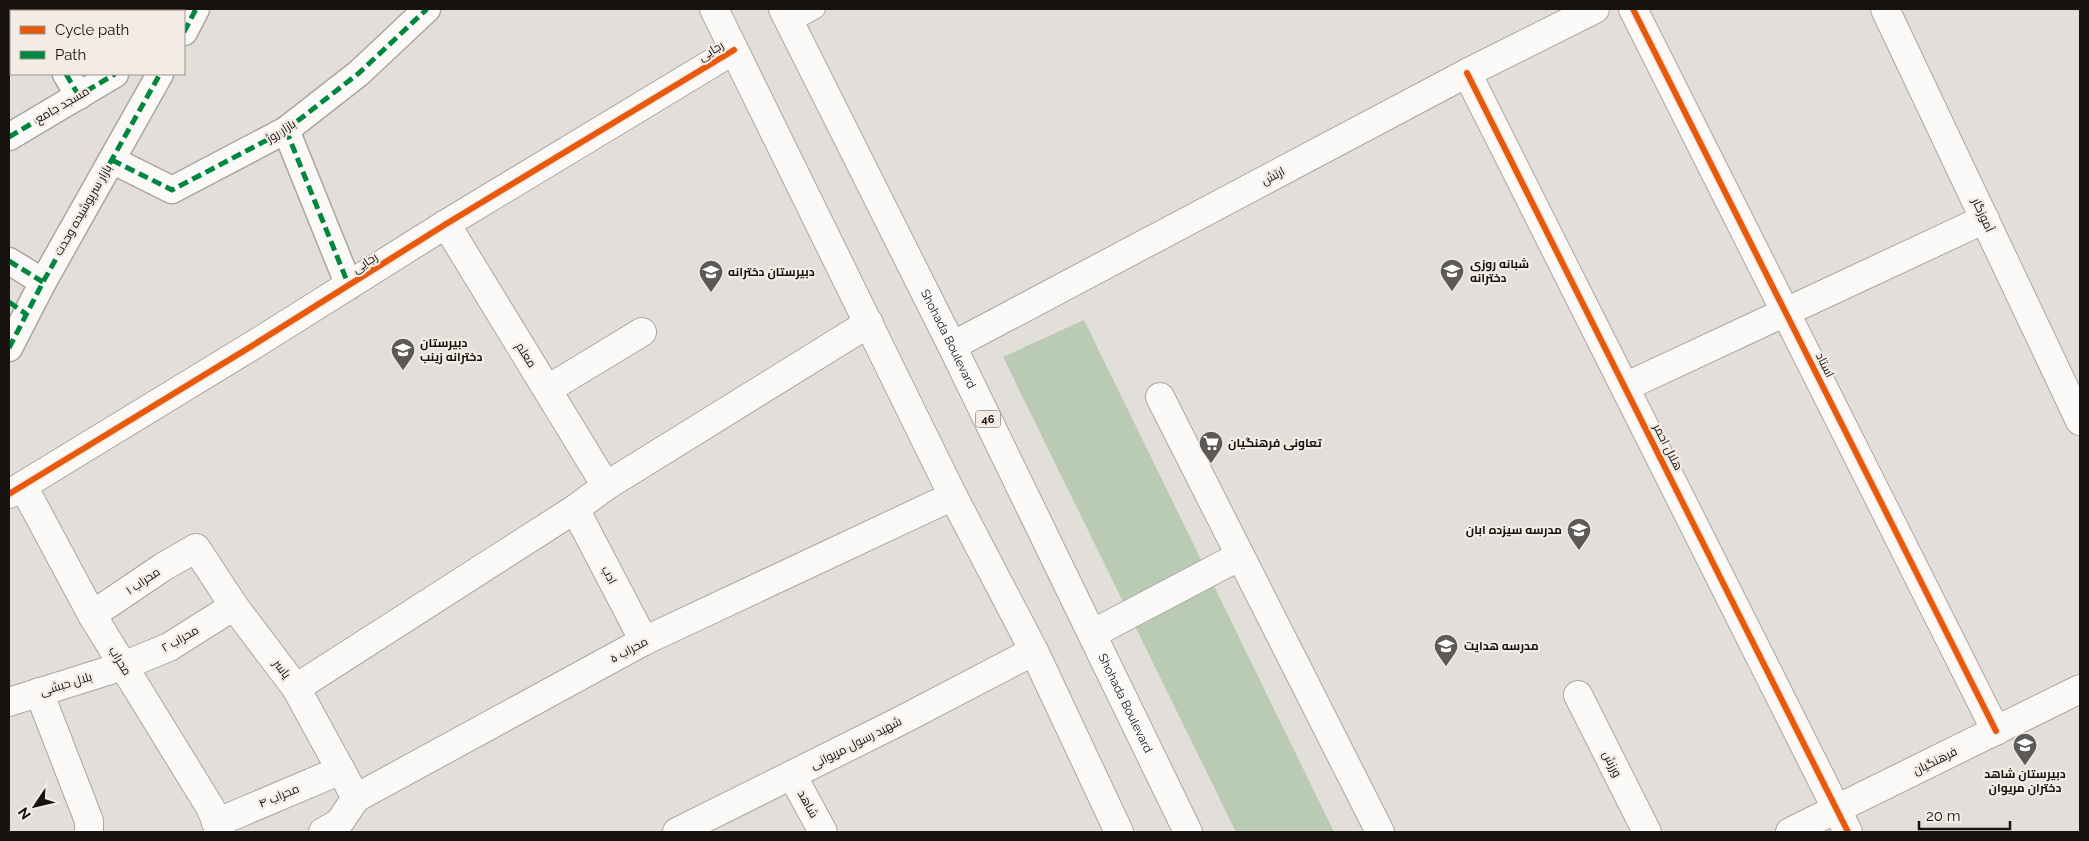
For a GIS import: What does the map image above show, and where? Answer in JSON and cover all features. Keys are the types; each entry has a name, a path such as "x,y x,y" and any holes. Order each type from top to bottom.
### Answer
{"street":[{"path":"185,30 196,9"},
{"name":"بازار روژ","path":"112,160 172,190 286,130 359,73 427,9"},
{"path":"714,9 953,496 1034,651 1119,832"},
{"name":"ارتش","path":"952,346 1467,73 1595,9"},
{"name":"استاد","path":"1633,9 1996,731"},
{"name":"آموزگار","path":"1885,9 2080,421"},
{"name":"Shohada Boulevard","path":"786,16 952,346 1188,832"},
{"name":"رجایی","path":"16,490 349,286 446,224 734,50"},
{"name":"هلال احمر","path":"1467,73 1842,821"},
{"path":"67,75 79,96"},
{"name":"مسجد جامع","path":"9,137 114,75"},
{"name":"بازار سرپوشیده وحدت","path":"9,348 18,308 43,282 159,75"},
{"path":"286,130 349,286"},
{"path":"1625,387 1985,219"},
{"name":"معلم","path":"446,224 606,486"},
{"path":"9,261 43,282"},
{"path":"296,688 575,509 606,486 869,323"},
{"path":"548,389 642,332"},
{"path":"1160,397 1380,832"},
{"name":"محراب","path":"16,490 210,807 218,828"},
{"name":"محراب ۵","path":"323,832 339,823 356,798 644,641 953,496"},
{"name":"ادب","path":"575,509 644,641"},
{"name":"محراب ۱","path":"92,615 196,548"},
{"name":"یاسر","path":"196,548 234,606 296,688 356,798"},
{"path":"1092,634 1240,556"},
{"name":"محراب ۲","path":"123,666 170,647 234,606"},
{"name":"شهید رسول مریوانی","path":"677,832 792,776 1034,651"},
{"name":"بلال حبشی","path":"9,702 123,666"},
{"name":"فرهنگیان","path":"1790,832 1842,821 1996,731 2080,689"},
{"path":"39,692 89,821 89,832"},
{"name":"ورزش","path":"1578,695 1647,832"},
{"name":"محراب ۴","path":"218,828 341,770"},
{"name":"شاهد","path":"792,776 823,832"}],"lane":[{"path":"786,16 816,9"}],"green space":[{"path":"1084,320 1334,832 1236,832 1003,357"}],"marked path":[{"path":"185,30 196,9"},
{"path":"112,160 172,190 286,130 359,73 427,9"},
{"path":"67,75 79,96"},
{"path":"9,137 113,75"},
{"path":"9,348 43,282 159,75"},
{"path":"286,130 349,286"},
{"path":"9,261 43,282"},
{"path":"9,302 26,314"}],"cycle path":[{"path":"1633,9 1996,731"},
{"path":"9,494 255,344 446,224 734,50"},
{"path":"1467,73 1848,832"}],"place":[{"name":"شبانه روزی دخترانه","path":"1452,292"},
{"name":"دبیرستان دخترانه","path":"711,293"},
{"name":"دبیرستان دخترانه زینب","path":"403,371"},
{"name":"تعاونی فرهنگیان","path":"1211,464"},
{"name":"مدرسه سیزده ابان","path":"1579,551"},
{"name":"مدرسه هدایت","path":"1446,667"},
{"name":"دبیرستان شاهد دختران مریوان","path":"2025,766"}]}
